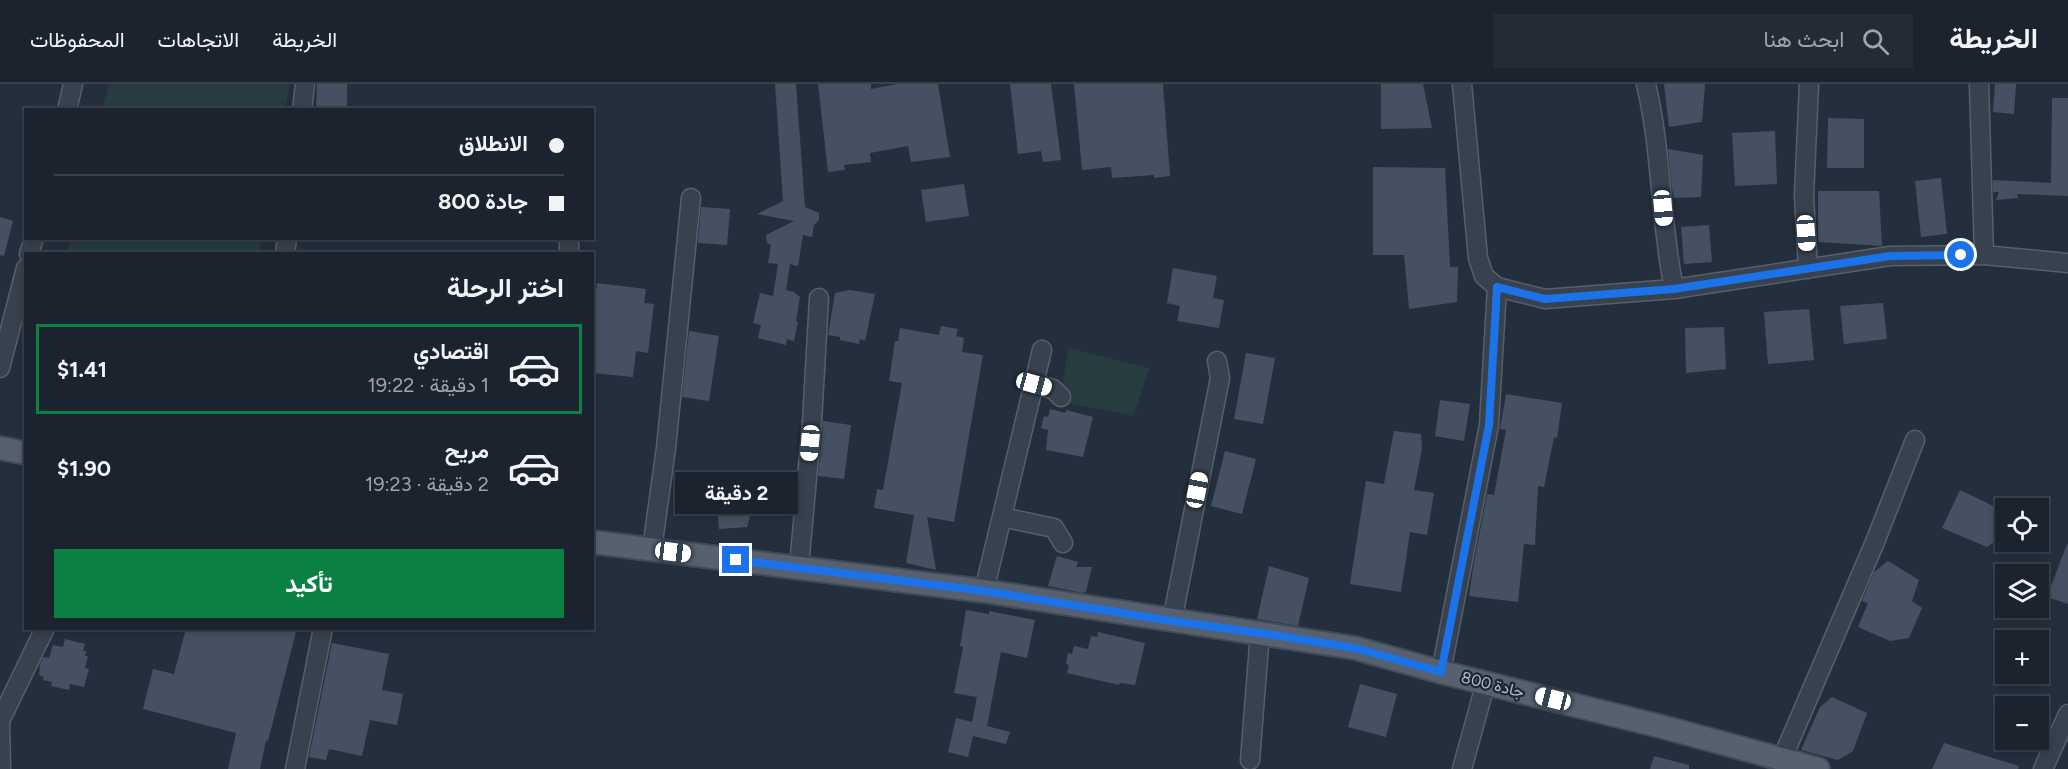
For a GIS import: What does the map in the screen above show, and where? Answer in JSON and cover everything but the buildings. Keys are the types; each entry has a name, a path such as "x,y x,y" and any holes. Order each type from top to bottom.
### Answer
{"main road":[{"path":"0,448 24,453"},
{"name":"جادة 800","path":"594,542 984,591 1355,648 1818,769"}],"street":[{"path":"68,108 74,84"},
{"path":"302,108 305,84"},
{"path":"1462,84 1478,258 1484,276 1497,287 1545,299 1674,289 1890,256 1984,255 2068,263"},
{"path":"1646,84 1655,119 1667,253 1674,289"},
{"path":"1808,269 1804,196 1809,84"},
{"path":"1978,84 1984,255"},
{"path":"651,549 666,448 691,198"},
{"path":"0,368 24,276"},
{"path":"1441,672 1489,425 1497,287"},
{"path":"799,567 812,422 819,298"},
{"path":"984,591 1042,350"},
{"path":"1172,621 1220,378 1217,361"},
{"path":"1034,384 1053,389 1061,397"},
{"path":"1782,759 1870,553 1915,440"},
{"path":"1002,517 1054,528 1063,543"},
{"path":"1,769 0,721 44,630"},
{"path":"295,769 323,630"},
{"path":"1250,760 1260,633"},
{"path":"1461,769 1486,682"},
{"path":"2043,769 2068,714"}],"green space":[{"path":"109,84 290,84 285,108 102,108"},
{"path":"70,240 261,240 258,252 67,252"},
{"path":"1068,348 1149,368 1134,416 1060,402"}],"route":[{"path":"736,560 984,591 1267,634 1355,648 1441,672 1489,425 1497,287 1545,299 1674,289 1890,256 1961,255"}]}
